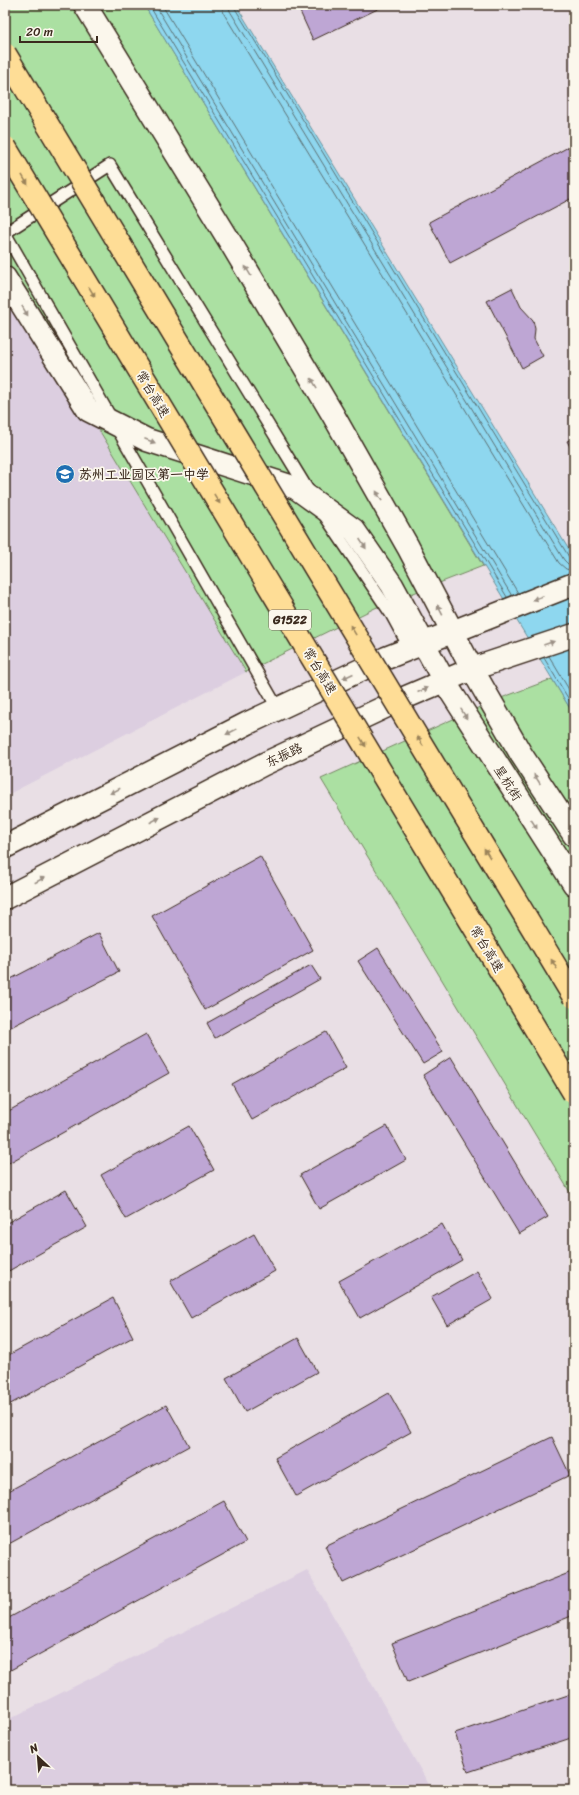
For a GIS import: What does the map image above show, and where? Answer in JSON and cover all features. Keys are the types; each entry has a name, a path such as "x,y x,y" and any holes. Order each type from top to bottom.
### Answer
{"highway":[{"path":"5,54 574,997"},
{"name":"常台高速","path":"5,147 574,1093"}],"main road":[{"name":"星杭街","path":"85,5 228,238 332,413 408,547 472,669 521,754 574,835"},
{"name":"星杭街","path":"5,278 88,410 147,440 296,488 354,530 392,585 417,646 444,681 574,884"},
{"path":"5,847 278,709 417,646 574,584"},
{"name":"东振路","path":"5,898 264,764 472,669 574,635"}],"lane":[{"path":"278,709 6,233 110,165 315,502 390,614 417,646"}],"shaded area":[{"name":"苏州工业园区第一中学","path":"5,275 246,672 5,796"},
{"path":"307,1570 432,1790 5,1790 5,1721"}],"green space":[{"path":"5,5 144,5 483,566 375,608 246,672 5,275"},
{"path":"552,679 574,715 574,1199 321,779 493,701"}],"water":[{"path":"144,5 236,5 574,558 574,715"}],"building":[{"path":"297,5 386,5 313,40"},
{"path":"574,144 574,197 450,263 429,222"},
{"path":"512,288 521,307 533,320 535,329 534,339 543,356 522,368 487,301"},
{"path":"574,438 574,454 567,441"},
{"path":"260,856 313,950 205,1010 152,916"},
{"path":"99,933 119,972 5,1030 5,982"},
{"path":"378,948 443,1052 423,1064 358,961"},
{"path":"311,965 320,979 215,1038 207,1023"},
{"path":"326,1032 346,1068 252,1120 232,1084"},
{"path":"146,1034 169,1073 5,1165 5,1113"},
{"path":"451,1057 548,1217 519,1234 423,1075"},
{"path":"189,1126 214,1170 126,1219 101,1175"},
{"path":"387,1126 406,1160 319,1209 300,1175"},
{"path":"66,1190 87,1227 5,1273 5,1224"},
{"path":"442,1224 462,1260 360,1318 339,1281"},
{"path":"254,1234 275,1271 191,1318 170,1281"},
{"path":"477,1271 493,1299 447,1325 431,1297"},
{"path":"113,1298 133,1337 5,1407 5,1357"},
{"path":"298,1338 317,1372 245,1412 226,1378"},
{"path":"389,1393 411,1432 296,1496 275,1458"},
{"path":"166,1405 189,1446 5,1546 5,1493"},
{"path":"552,1437 570,1475 343,1583 325,1546"},
{"path":"224,1501 246,1542 5,1673 5,1620"},
{"path":"574,1571 574,1615 408,1682 392,1643"},
{"path":"574,1693 574,1737 468,1772 455,1733"}],"place":[{"name":"苏州工业园区第一中学","path":"65,474"}]}
